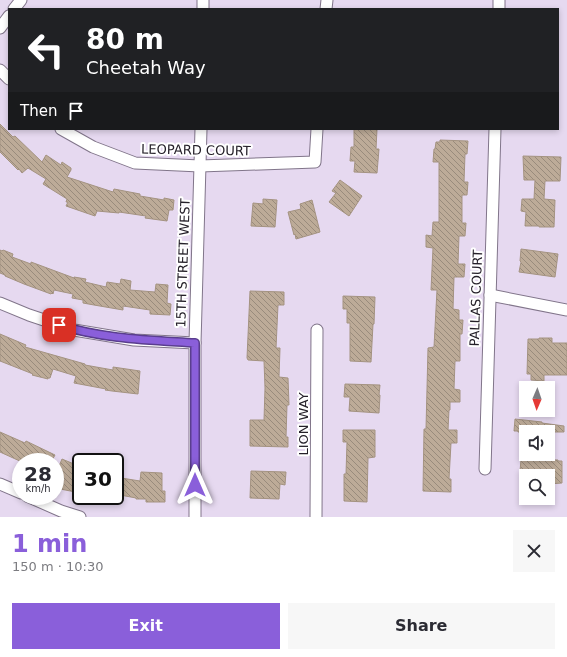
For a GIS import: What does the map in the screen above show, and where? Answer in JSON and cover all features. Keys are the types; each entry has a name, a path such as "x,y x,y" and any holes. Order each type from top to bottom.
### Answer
{"street":[{"path":"0,28 8,17"},
{"path":"0,70 8,78"},
{"name":"LEOPARD COURT","path":"63,130 93,147 135,163 200,166 315,162 317,130"},
{"name":"15TH STREET WEST","path":"195,517 195,343 201,130"},
{"name":"PALLAS COURT","path":"485,469 496,130"},
{"path":"490,296 567,310"},
{"path":"0,303 29,315 74,330 134,340 195,343"},
{"name":"LION WAY","path":"316,517 317,330"},
{"path":"0,484 12,489"},
{"path":"47,505 80,517"}],"building":[{"path":"0,124 42,162 46,155 61,165 62,162 71,168 67,177 113,192 114,189 140,194 140,196 174,200 173,210 169,210 167,221 119,212 97,211 95,216 66,206 68,202 66,202 67,199 43,184 46,179 28,168 22,173 0,152"},
{"path":"354,130 377,130 376,149 379,149 377,173 354,172 355,161 350,161 351,147 354,147"},
{"path":"440,140 468,141 467,154 465,154 464,182 468,182 467,195 462,195 462,223 466,223 465,236 459,236 458,264 465,264 464,277 454,277 453,309 459,310 459,320 463,320 462,334 460,334 460,361 455,361 454,389 460,390 460,402 450,402 449,410 448,430 457,430 457,443 451,443 449,479 451,479 451,492 423,491 428,348 434,347 437,290 431,290 433,248 426,247 426,235 432,236 433,222 439,222 439,162 433,162 436,142 440,142"},
{"path":"523,156 561,157 560,181 545,181 544,199 555,200 554,227 525,226 526,212 521,211 522,199 534,199 535,180 524,180"},
{"path":"340,180 362,196 349,216 329,202 336,193 332,191"},
{"path":"263,199 277,200 275,227 251,226 253,203 263,204"},
{"path":"312,200 320,232 296,239 288,212 301,209 300,204"},
{"path":"521,249 558,254 555,277 519,272"},
{"path":"0,250 13,254 12,257 31,264 31,262 74,278 86,279 85,282 106,287 107,282 120,284 121,279 131,281 130,290 155,292 156,284 168,285 167,303 171,304 170,315 150,314 150,310 123,306 123,310 83,303 83,300 72,298 73,294 54,290 53,294 51,294 24,284 0,273"},
{"path":"250,291 284,292 284,305 278,305 276,348 280,348 279,377 288,378 289,405 287,405 286,437 288,437 288,447 250,446 250,420 264,420 265,388 264,361 248,360 247,358"},
{"path":"343,296 375,297 371,362 350,361 350,323 347,323 347,309 343,309"},
{"path":"0,334 26,345 25,347 85,365 113,370 113,367 140,371 138,394 105,390 106,389 74,383 76,376 53,369 50,378 48,379 32,375 33,374 0,361"},
{"path":"552,338 552,343 567,343 567,375 544,375 544,381 531,380 531,374 527,374 528,339"},
{"path":"345,384 380,385 379,413 349,411 350,397 344,397"},
{"path":"515,419 564,426 564,432 555,432 555,425 519,425 519,432 514,431"},
{"path":"343,430 375,430 375,457 368,458 367,502 344,501 344,474 346,474 347,442 343,442"},
{"path":"0,432 25,443 26,441 51,453 12,453 12,457 0,452"},
{"path":"64,460 72,463 72,491 64,490"},
{"path":"521,461 562,461 562,483 555,484 555,469 520,469"},
{"path":"251,471 286,472 285,485 280,484 279,499 250,498"},
{"path":"141,472 162,473 162,491 165,491 165,502 146,502 146,499 136,499 124,496 124,478 140,481"}],"route":[{"path":"59,325 74,330 134,340 195,343 195,485"}]}
